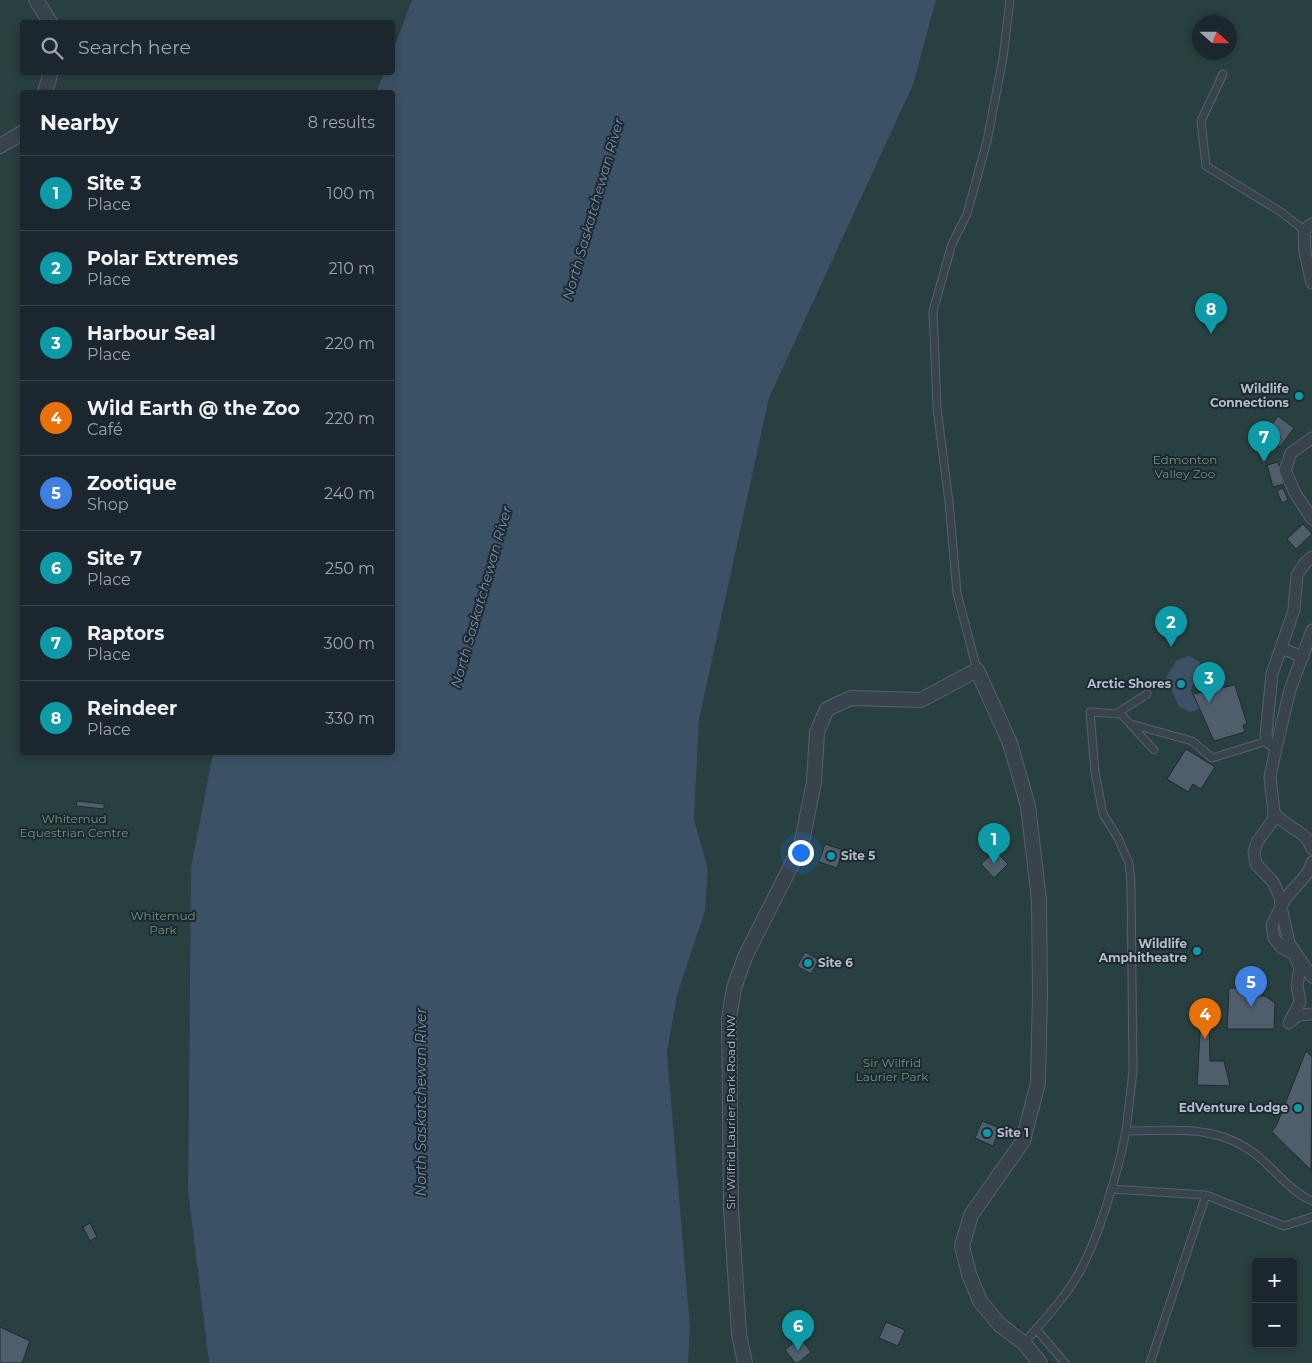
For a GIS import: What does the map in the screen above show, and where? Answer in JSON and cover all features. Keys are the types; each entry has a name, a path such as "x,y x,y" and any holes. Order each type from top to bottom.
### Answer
{"street":[{"path":"36,0 49,20"},
{"path":"46,90 50,75"},
{"path":"0,146 20,134"},
{"path":"1308,227 1305,253 1312,283"},
{"path":"1312,438 1291,453 1285,470 1288,481 1312,519"},
{"path":"1312,558 1305,563 1297,576 1294,610 1272,674 1270,777 1274,812 1270,826 1257,842 1254,852 1256,864 1276,887 1285,932 1300,968 1297,985 1300,1002 1289,1023 1299,1015 1312,1014"},
{"path":"1271,745 1312,630"},
{"path":"1281,648 1303,657"},
{"path":"977,670 1010,744 1028,806 1039,900 1040,994 1038,1083 1023,1141 970,1215 962,1246 969,1274 980,1301 1000,1325 1024,1343 1040,1363"},
{"name":"Sir Wilfrid Laurier Park Road NW","path":"745,1363 740,1334 731,1208 729,1018 734,988 745,957 801,846 814,782 817,732 828,709 850,698 921,700 977,670"},
{"path":"1274,812 1282,822 1302,833 1312,846"},
{"path":"1281,907 1291,889 1310,871 1312,862"},
{"path":"1294,954 1312,977"}],"lane":[{"path":"977,670 957,593 949,502 937,408 932,311 952,244 967,214 987,141 1010,0"},
{"path":"1223,74 1201,122 1206,166 1308,227"},
{"path":"1116,714 1147,694"},
{"path":"1024,1343 1048,1316 1079,1273 1092,1244 1111,1189 1126,1131 1133,1071 1131,883 1129,863 1118,838 1103,814 1095,772 1090,712 1121,714 1154,750"},
{"path":"1130,724 1192,741 1212,758 1271,745"},
{"path":"1126,1131 1209,1131 1250,1150 1296,1194 1312,1201"},
{"path":"1111,1189 1206,1195 1284,1226 1312,1218"},
{"path":"1150,1363 1206,1195"},
{"path":"1036,1329 1065,1363"}],"green space":[{"name":"Whitemud Equestrian Centre","path":"0,0 412,0 395,45 395,20 20,20 20,75 383,75 377,90 20,90 20,755 213,755 191,867 188,1191 209,1363 0,1363"},
{"name":"Sir Wilfrid Laurier Park","path":"936,0 1312,0 1312,1363 1051,1363 1017,1325 1010,1337 1030,1363 688,1363 690,1326 667,1052 677,996 705,911 708,869 694,819 699,720 769,398 913,85"}],"water":[{"name":"North Saskatchewan River","path":"412,0 936,0 913,85 769,398 699,720 694,819 708,869 705,911 677,996 667,1052 690,1326 688,1363 209,1363 188,1191 191,867 213,755 395,755 395,90 377,90 383,75 395,75 395,45"},
{"name":"Arctic Shores","path":"1189,656 1200,662 1191,691 1200,709 1190,712 1179,707 1166,677 1177,660"}],"building":[{"path":"1278,416 1294,428 1280,447 1264,436"},
{"path":"1278,462 1284,484 1273,487 1267,465"},
{"path":"1283,488 1288,500 1282,503 1277,491"},
{"path":"1303,524 1312,534 1296,549 1287,539"},
{"path":"1235,685 1247,724 1243,725 1245,732 1214,741 1193,694"},
{"path":"1186,749 1215,767 1201,789 1193,784 1188,792 1167,779"},
{"path":"77,801 104,804 104,809 76,806"},
{"name":"Site 5","path":"825,844 843,850 837,868 819,862"},
{"path":"995,851 1008,864 994,878 981,864"},
{"name":"Site 6","path":"805,952 819,960 811,974 797,966"},
{"path":"1229,988 1246,988 1246,995 1265,996 1275,1003 1274,1029 1227,1029"},
{"path":"1209,1016 1210,1061 1224,1061 1230,1086 1197,1085 1201,1017"},
{"name":"EdVenture Lodge","path":"1306,1051 1312,1057 1311,1170 1272,1132 1277,1124"},
{"name":"Site 1","path":"982,1121 1000,1128 993,1146 975,1138"},
{"path":"90,1223 97,1237 90,1241 83,1227"},
{"path":"886,1322 905,1330 898,1346 879,1338"},
{"path":"0,1327 30,1341 22,1363 0,1363"},
{"path":"800,1338 811,1352 798,1363 795,1363 785,1350"}],"place":[{"name":"Reindeer","path":"1211,334"},
{"name":"Wildlife Connections","path":"1299,396"},
{"name":"Raptors","path":"1264,462"},
{"name":"Polar Extremes","path":"1171,647"},
{"name":"Arctic Shores","path":"1181,684"},
{"name":"Harbour Seal","path":"1209,703"},
{"name":"Site 5","path":"831,856"},
{"name":"Site 3","path":"994,864"},
{"name":"Wildlife Amphitheatre","path":"1197,951"},
{"name":"Site 6","path":"808,963"},
{"name":"Zootique","path":"1251,1007"},
{"name":"Wild Earth @ the Zoo","path":"1205,1039"},
{"name":"EdVenture Lodge","path":"1298,1108"},
{"name":"Site 1","path":"987,1133"},
{"name":"Site 7","path":"798,1351"}],"park label":[{"name":"Edmonton Valley Zoo","path":"1185,467"},
{"name":"Whitemud Park","path":"163,923"}]}
